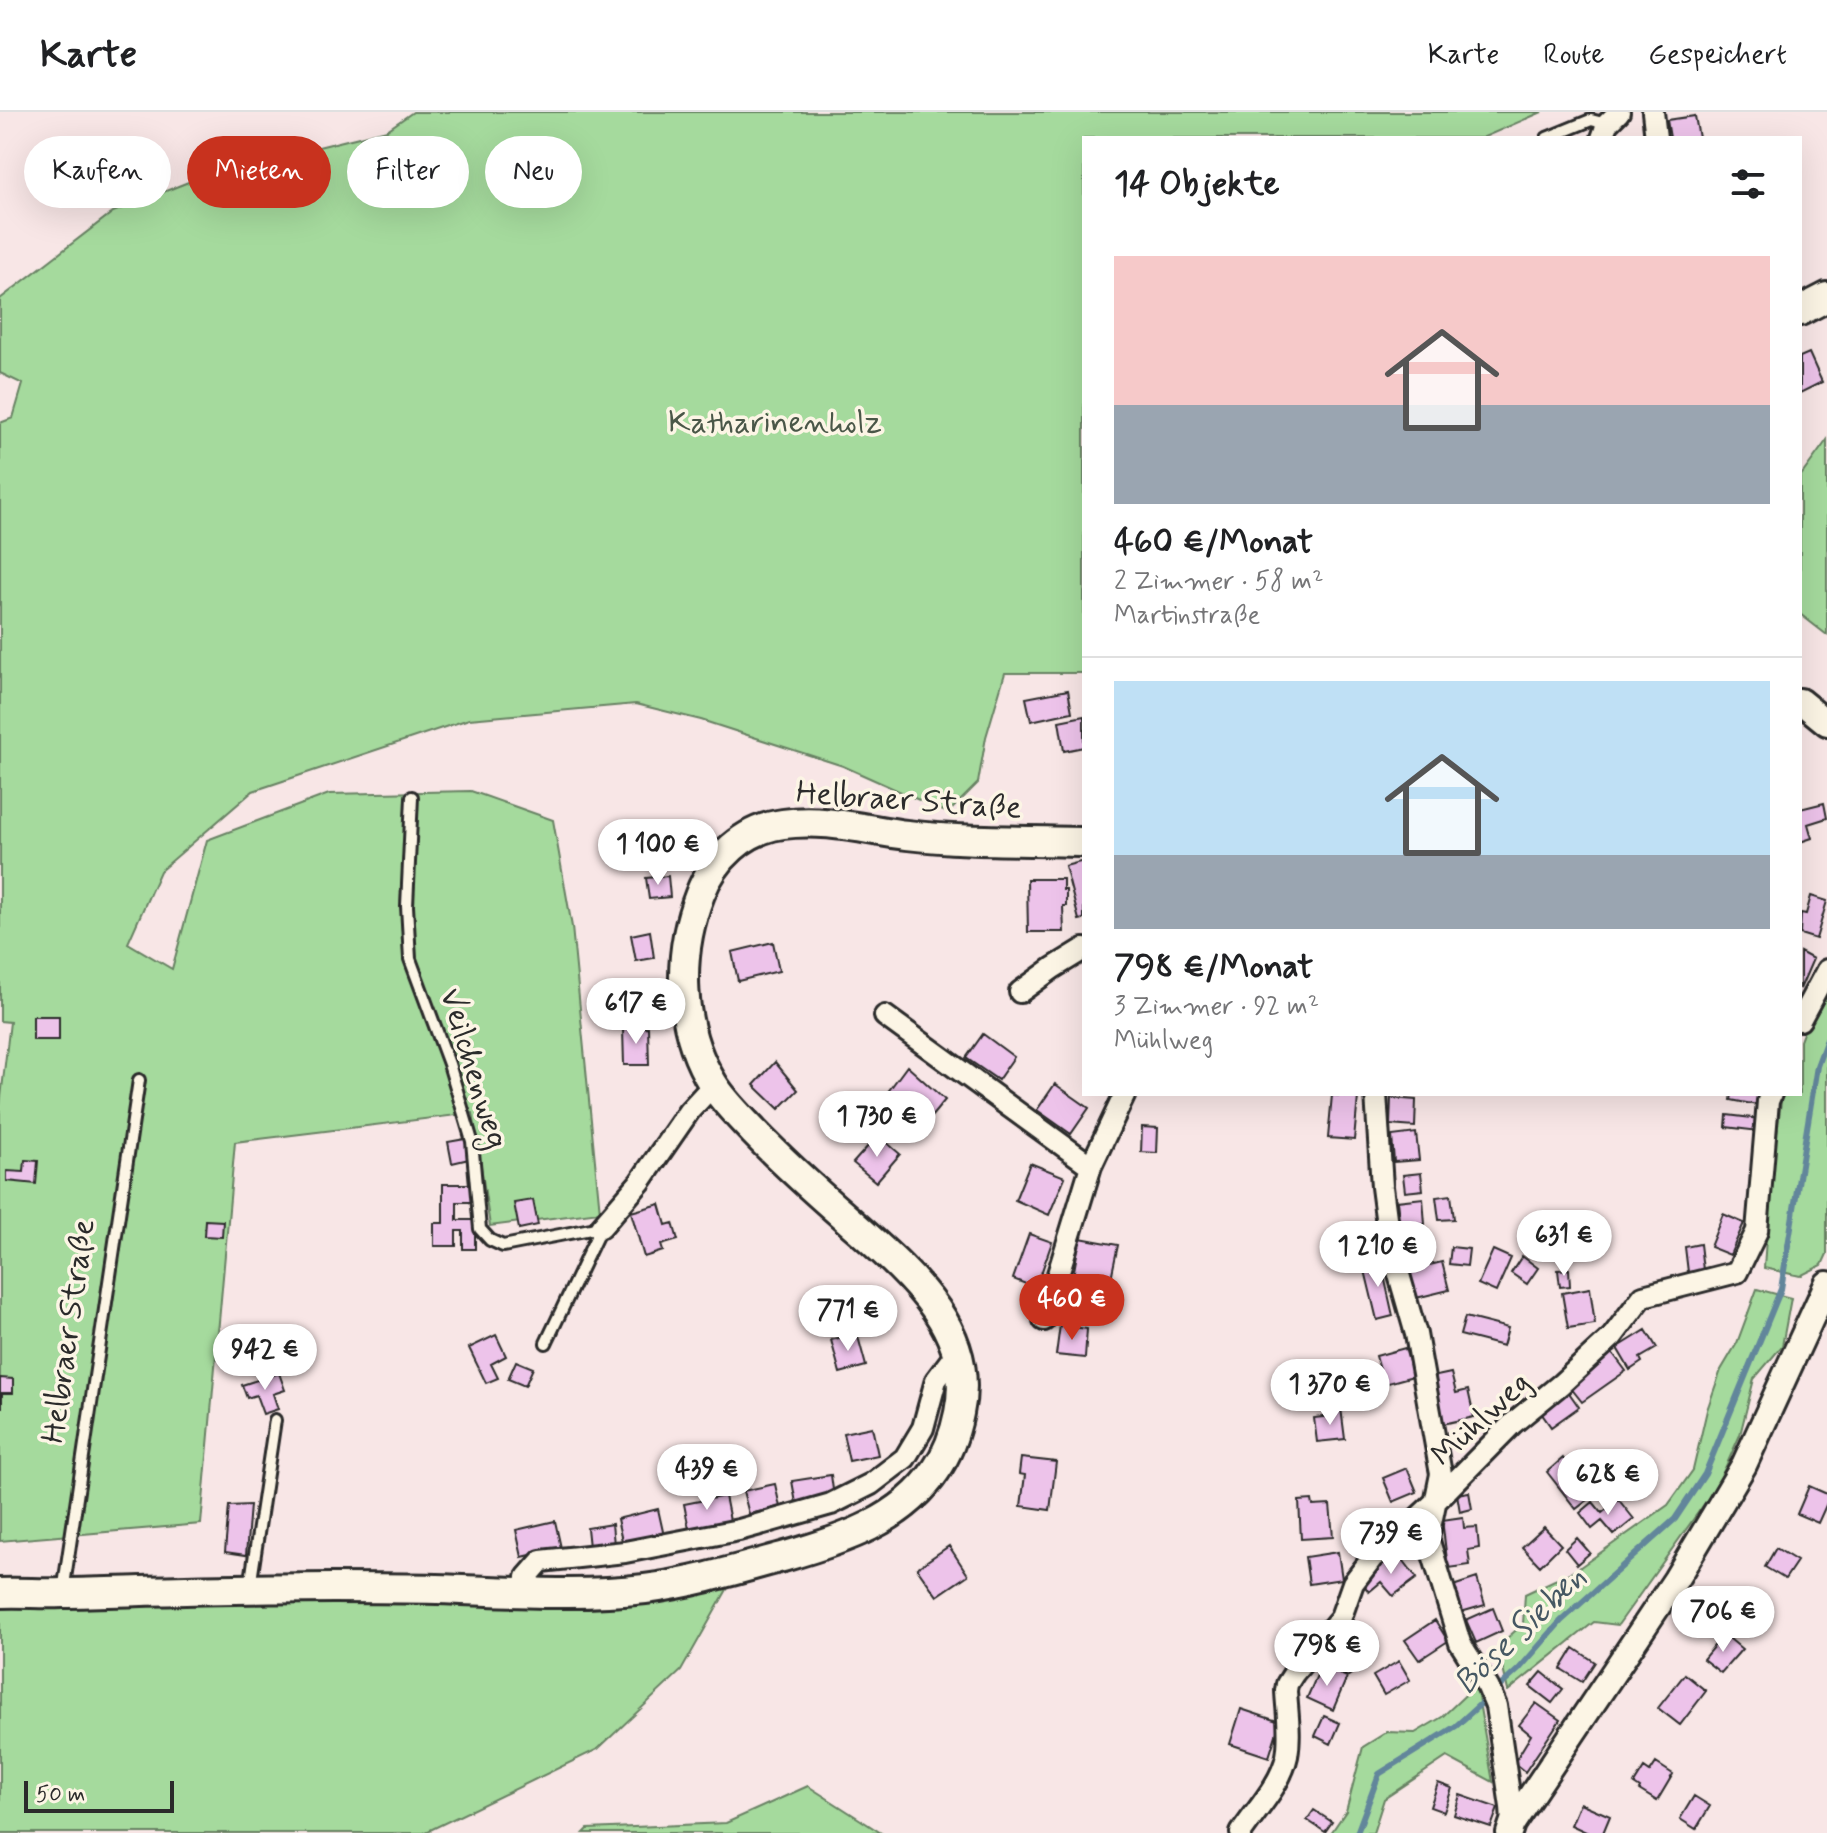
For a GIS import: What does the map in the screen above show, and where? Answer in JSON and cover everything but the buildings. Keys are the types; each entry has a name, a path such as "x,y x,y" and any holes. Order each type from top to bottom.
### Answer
{"main road":[{"path":"1802,310 1827,297"},
{"name":"Helbraer Straße","path":"0,1593 250,1589 434,1589 525,1594 618,1591 689,1582 738,1570 820,1547 880,1522 921,1490 945,1456 962,1401 962,1376 957,1352 940,1314 914,1280 783,1161 743,1120 714,1084 699,1054 688,1020 684,965 690,925 701,890 718,861 739,842 764,829 784,824 865,828 939,838 1082,842"}],"street":[{"path":"1653,112 1656,136"},
{"path":"1802,703 1827,723"},
{"path":"1020,992 1082,950"},
{"path":"1802,1016 1827,970"},
{"path":"885,1016 1091,1166"},
{"path":"601,1227 640,1182 689,1111 714,1084"},
{"path":"1044,1320 1091,1166 1124,1096"},
{"path":"1376,1096 1389,1240 1416,1334 1441,1474 1428,1538 1460,1643 1492,1696 1511,1807 1510,1829"},
{"name":"Mühlweg","path":"1241,1833 1277,1780 1287,1757 1286,1691 1289,1679 1341,1617 1353,1583 1373,1557 1434,1503 1512,1424 1612,1337 1643,1296 1737,1272 1757,1231 1770,1096"},
{"path":"1510,1829 1676,1579 1744,1465 1827,1284"},
{"path":"525,1594 527,1577 541,1561 625,1552 739,1530 831,1504 871,1484 905,1458 923,1428 936,1380 957,1352"}],"lane":[{"path":"1552,136 1591,120 1609,125"},
{"name":"Veilchenweg","path":"412,797 407,906 410,959 449,1064 472,1141 480,1229 490,1240 503,1246 601,1227"},
{"name":"Helbraer Straße","path":"63,1593 139,1080"},
{"path":"546,1343 601,1227"},
{"path":"250,1589 275,1420"}],"green space":[{"name":"Katharinenholz","path":"413,112 1542,112 1487,136 1082,136 1082,673 1005,673 986,737 978,783 948,813 843,766 701,720 636,704 469,719 253,791 160,871 128,943 172,969 207,840 329,794 471,791 553,820 572,927 600,1212 490,1226 473,1113 235,1142 201,1524 0,1541 0,1106 10,1022 0,1021 0,423 13,418 23,384 0,373 0,299 113,212 123,208 171,208 171,189 187,183 187,208 331,208 331,144 347,140 347,208 469,208 469,136 363,136 387,130"},
{"path":"1827,440 1827,635 1802,616 1802,474"},
{"path":"1827,993 1827,1254 1822,1265 1800,1276 1764,1268 1769,1193 1782,1096 1802,1096 1802,1036"},
{"path":"1757,1289 1791,1298 1782,1346 1754,1379 1740,1435 1717,1486 1618,1625 1594,1622 1508,1691 1498,1646 1523,1624 1525,1594 1576,1570 1668,1505 1693,1470 1707,1410 1721,1370 1737,1343"},
{"path":"738,1570 681,1671 598,1749 424,1833 0,1833 0,1596 434,1589"},
{"path":"1476,1685 1493,1782 1447,1757 1384,1799 1373,1833 1331,1833 1346,1811 1363,1747 1387,1732 1415,1733 1442,1717"},
{"path":"808,1786 881,1833 584,1833 588,1829 726,1823"}],"waterway":[{"name":"Böse Sieben","path":"1357,1833 1379,1774 1456,1726 1519,1669 1561,1621 1675,1519 1705,1474 1781,1289 1817,1066 1827,1039"}]}
